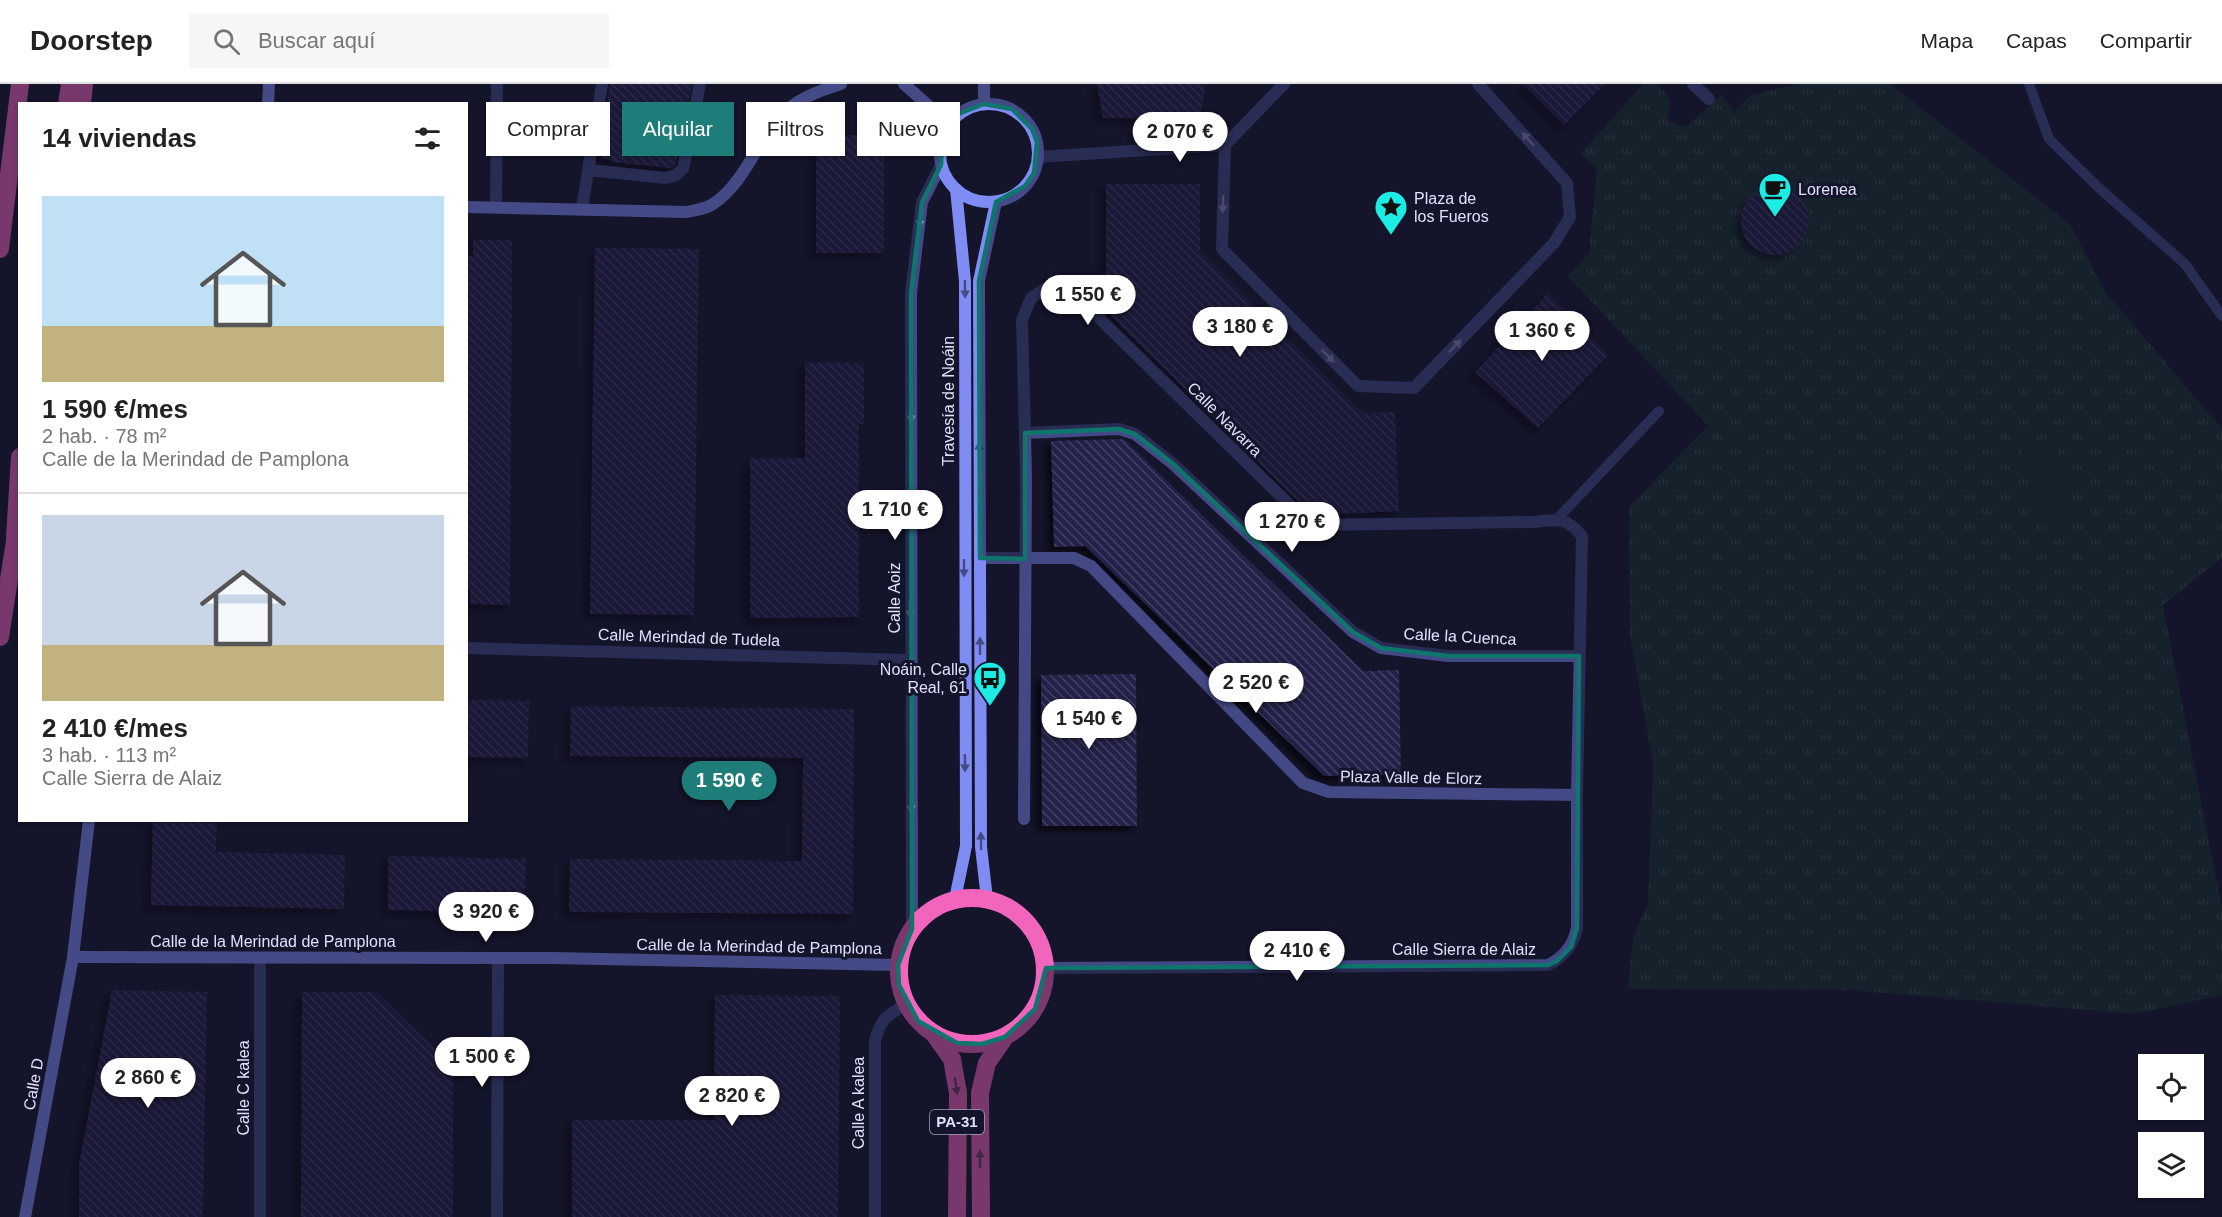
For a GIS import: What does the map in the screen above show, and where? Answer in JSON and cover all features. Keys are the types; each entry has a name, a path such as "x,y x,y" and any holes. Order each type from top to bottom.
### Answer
{"highway":[{"path":"0,249 20,84"},
{"path":"67,102 70,84"},
{"path":"82,102 84,84"},
{"path":"0,637 17,533 18,508"},
{"path":"971,897 987,899 1010,908 1028,924 1041,945 1046,968 1043,989 1035,1009 1023,1025 1005,1037 982,1044 957,1043 934,1034 918,1021 906,1004 899,985 898,965 903,946 912,929 924,915 955,899 971,897"},
{"name":"PA-31","path":"934,1034 952,1059 958,1093 957,1217"},
{"name":"PA-31","path":"981,1217 980,1094 987,1063 1005,1037"}],"street":[{"path":"268,102 269,84"},
{"path":"496,207 497,84"},
{"path":"582,208 602,84"},
{"path":"588,170 666,178 680,173 683,169 700,84"},
{"path":"468,207 687,212 712,205 732,187 778,119 796,103 821,90 841,84"},
{"path":"904,84 924,102"},
{"path":"984,84 984,104"},
{"path":"1284,84 1225,146 1222,249 1358,386 1414,388 1554,243 1570,217 1567,183 1478,84"},
{"path":"1693,84 1709,99"},
{"path":"940,156 941,165 947,178 956,189 968,198 982,202 996,202 1012,196 1025,186 1034,173 1038,157 1035,136 1023,118 1012,109 984,104 970,107 960,113"},
{"path":"1038,157 1225,146"},
{"name":"Calle Aoiz","path":"912,929 911,293 922,202 941,165"},
{"name":"Travesía de Noáin","path":"955,899 966,846 965,281 956,189"},
{"name":"Travesía de Noáin","path":"987,899 981,847 979,281 996,202"},
{"name":"Calle Navarra","path":"1024,819 1025,433 1022,320 1031,298 1057,281 1081,288 1101,320 1302,518 1314,525 1535,522 1557,519"},
{"name":"Calle la Cuenca","path":"1025,433 1119,429 1134,434 1172,463 1353,632 1381,648 1448,656 1580,656"},
{"name":"Calle Sierra de Alaiz","path":"1046,968 1548,966 1565,955 1575,938 1577,928 1582,536 1571,523 1557,519"},
{"name":"Plaza Valle de Elorz","path":"980,558 1025,560 1074,558 1091,566 1303,783 1329,792 1577,795"},
{"name":"Calle Merindad de Tudela","path":"468,648 910,660"},
{"path":"73,957 89,822"},
{"name":"Calle de la Merindad de Pamplona","path":"73,957 498,958 898,965"},
{"name":"Calle D","path":"25,1217 73,957"},
{"name":"Calle C kalea","path":"260,958 260,1217"},
{"path":"497,1217 498,958"},
{"name":"Calle A kalea","path":"875,1217 875,1040 879,1025 886,1016 906,1004"}],"lane":[{"path":"2029,84 2049,139 2099,188 2185,264 2222,316"},
{"path":"1557,519 1659,411"}],"highlighted area":[{"path":"984,104 1012,109 1032,129 1037,142 1034,173 1025,186 996,202 979,281 980,558 1025,559 1025,433 1119,429 1135,434 1172,463 1353,632 1381,648 1448,656 1579,656 1577,928 1571,947 1557,961 1548,965 1046,968 1035,1009 1005,1037 982,1044 957,1043 918,1021 899,985 898,965 912,929 911,293 922,202 941,165 942,137 958,114"}],"green space":[{"path":"1643,84 1658,84 1670,100 1668,121 1686,127 1722,94 1734,113 1751,95 1798,84 1890,84 2070,224 2104,290 2222,429 2222,558 2163,605 2222,909 2222,995 2135,1014 1848,990 1628,989 1633,938 1648,903 1653,764 1630,636 1629,507 1708,426 1568,276 1589,253 1597,169 1581,153"},
{"path":"2055,440 2075,519 2040,527 2020,448"}],"building":[{"path":"610,84 692,84 688,102 622,102 622,156 677,156 672,168 612,162 602,158 602,156 610,156 610,102 607,102"},
{"path":"1097,84 1206,84 1200,118 1103,118"},
{"path":"1523,84 1605,84 1564,125"},
{"path":"845,135 857,135 857,156 884,156 884,253 816,253 816,156 845,156"},
{"path":"1106,184 1200,184 1200,252 1363,413 1395,412 1399,511 1314,515 1309,512 1106,311"},
{"name":"Lorenea","path":"1775,187 1788,190 1799,197 1806,208 1809,221 1806,234 1799,245 1788,252 1775,255 1762,252 1751,245 1744,234 1741,221 1744,208 1751,197 1762,190"},
{"path":"473,240 512,240 510,605 470,604 470,589 468,589 468,256 473,256"},
{"path":"595,248 699,249 694,615 590,614"},
{"path":"1548,293 1608,355 1538,428 1475,372"},
{"path":"805,362 864,363 864,424 859,424 859,617 750,618 750,458 805,458"},
{"path":"1124,439 1363,671 1399,670 1401,775 1324,776 1085,546 1054,547 1051,441"},
{"path":"1136,674 1137,826 1042,826 1041,675"},
{"path":"468,700 529,701 528,758 468,757"},
{"path":"571,706 854,709 853,914 569,912 570,859 802,861 803,758 570,756"},
{"path":"153,822 217,822 216,852 345,855 344,909 151,905"},
{"path":"388,856 526,859 524,913 388,910"},
{"path":"112,990 207,992 203,1217 79,1217 79,1165"},
{"path":"302,992 376,992 453,1066 453,1217 301,1217"},
{"path":"715,995 840,996 838,1217 572,1217 572,1120 714,1120"}],"place":[{"name":"Lorenea","path":"1775,218"},
{"name":"Plaza de los Fueros","path":"1391,236"},
{"name":"Noáin, Calle Real, 61","path":"990,707"}]}
